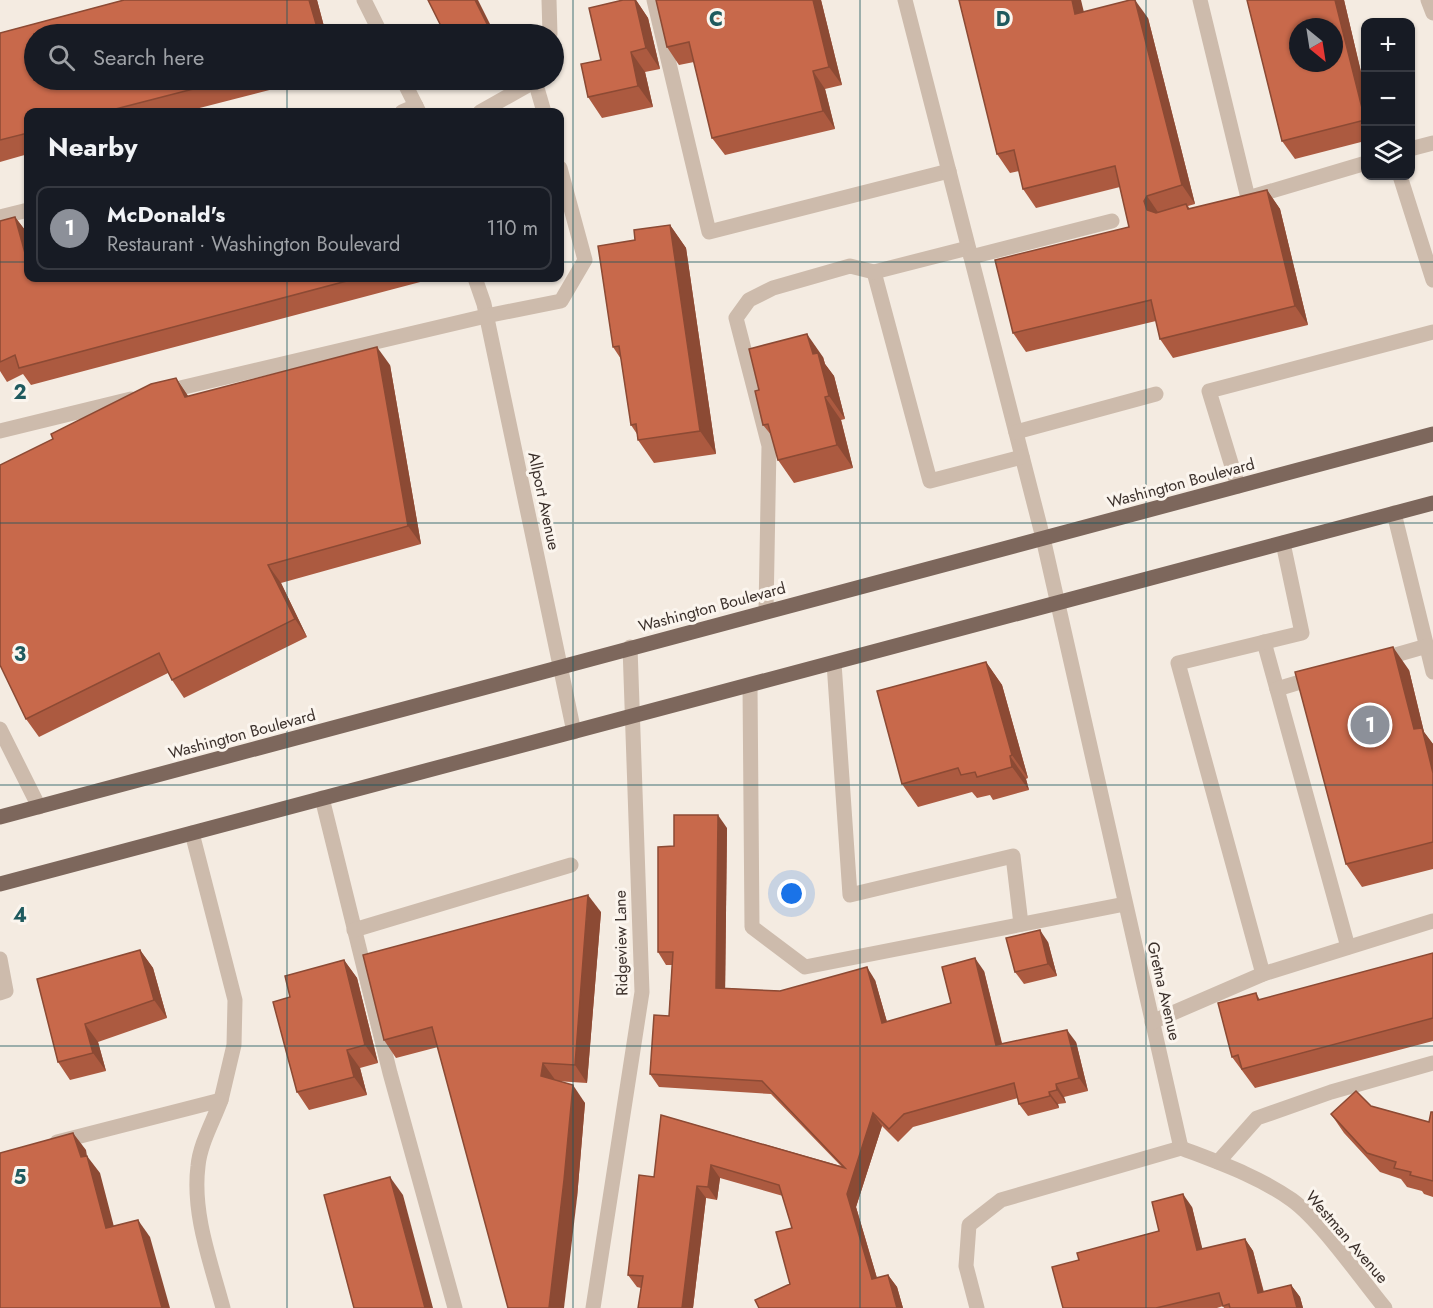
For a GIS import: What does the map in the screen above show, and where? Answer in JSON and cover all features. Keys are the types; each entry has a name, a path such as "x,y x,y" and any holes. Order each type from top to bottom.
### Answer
{"main road":[{"name":"Washington Boulevard","path":"0,817 1433,434"},
{"path":"0,884 1433,502"}],"street":[{"path":"364,0 376,24"},
{"path":"549,0 550,24"},
{"path":"654,0 709,232 949,171"},
{"name":"Gretna Avenue","path":"904,0 1043,538 1181,1148"},
{"path":"1200,0 1243,199 1361,164"},
{"path":"1428,0 1433,13"},
{"path":"406,90 411,108"},
{"path":"487,108 518,90"},
{"path":"538,90 543,108"},
{"path":"1415,148 1433,143"},
{"path":"1401,180 1433,280"},
{"path":"0,430 486,316 561,301 585,260 564,183"},
{"path":"0,217 24,211"},
{"path":"766,611 769,446 736,318 748,300 773,288 850,266 874,272 1112,221"},
{"path":"874,272 930,481 1022,457"},
{"name":"Allport Avenue","path":"477,282 562,667 574,732"},
{"path":"1238,486 1209,390 1433,334"},
{"path":"1016,432 1156,394"},
{"path":"1394,513 1433,672"},
{"path":"1263,974 1178,663 1302,633 1283,543"},
{"path":"1264,642 1348,947"},
{"path":"1358,666 1427,646"},
{"name":"Ridgeview Lane","path":"593,1308 642,992 630,647"},
{"path":"834,663 850,896 1013,856 1021,924"},
{"path":"1277,689 1335,672"},
{"path":"750,685 752,927 805,967 1125,904"},
{"path":"0,729 4,747 39,807"},
{"path":"322,798 354,930 455,1308"},
{"path":"192,833 235,1000 234,1045 221,1100 200,1155 197,1190 199,1214 222,1307"},
{"path":"354,930 571,865"},
{"path":"1152,1022 1263,974 1433,921"},
{"path":"0,959 6,991 0,993"},
{"path":"1218,1162 1257,1118 1331,1092 1433,1063"},
{"path":"42,1146 221,1100"},
{"path":"977,1308 966,1266 969,1225 1001,1200 1181,1148"},
{"name":"Westman Avenue","path":"1181,1148 1254,1176 1294,1202 1324,1233 1385,1308"}],"building":[{"path":"124,0 309,0 316,24 34,24"},
{"path":"428,0 475,0 487,24 440,24"},
{"path":"623,0 635,0 646,48 631,52 638,86 588,97 581,64 601,60 589,8"},
{"path":"656,0 813,0 829,67 813,71 823,111 712,138 689,42 667,47"},
{"path":"959,0 1072,0 1075,14 1135,0 1182,185 1147,196 1144,201 1147,210 1156,213 1186,204 1188,209 1267,190 1295,306 1160,339 1151,300 1013,333 995,260 1129,227 1115,166 1023,189 1014,150 997,154"},
{"path":"1247,0 1335,0 1340,18 1289,18 1289,72 1343,72 1343,32 1361,104 1361,121 1282,141"},
{"path":"24,27 24,90 189,90 120,108 24,108 24,134 0,140 0,33"},
{"path":"15,217 24,250 24,282 343,282 19,368 15,355 0,362 0,221"},
{"path":"670,225 700,431 638,440 636,424 631,425 619,346 613,347 598,246 635,240 634,230"},
{"path":"807,334 813,354 818,353 829,396 825,397 837,445 778,460 768,424 763,425 755,391 759,390 749,349"},
{"path":"377,347 408,526 268,565 295,619 172,680 159,653 26,719 0,665 0,465 53,439 51,434 151,384 176,378 185,397"},
{"path":"1393,647 1414,729 1422,728 1433,773 1433,842 1346,864 1295,672"},
{"path":"986,662 1012,755 1010,756 1012,767 977,777 975,772 961,775 958,768 902,784 877,691"},
{"path":"674,815 718,815 716,988 780,991 867,967 882,1023 951,1003 942,967 975,958 996,1045 1067,1030 1079,1078 1056,1084 1057,1090 1049,1092 1050,1096 1019,1104 1014,1083 904,1114 889,1129 873,1113 847,1194 872,1279 888,1275 897,1308 759,1308 755,1300 790,1284 776,1232 792,1228 779,1185 711,1165 708,1187 697,1186 682,1308 638,1308 643,1276 628,1275 639,1175 654,1177 661,1115 845,1168 762,1081 650,1074 654,1015 669,1016 673,952 658,952 658,847 674,846"},
{"path":"588,895 575,1065 543,1063 541,1076 573,1085 549,1308 508,1308 432,1027 384,1040 363,955"},
{"path":"1040,930 1048,964 1015,972 1006,938"},
{"path":"140,950 154,1000 85,1024 93,1053 58,1062 37,979"},
{"path":"1433,953 1433,1018 1242,1069 1238,1055 1232,1057 1218,1003 1256,993 1258,1000"},
{"path":"344,960 365,1045 347,1050 354,1077 297,1092 273,1002 290,997 285,976"},
{"path":"1356,1091 1371,1106 1429,1122 1431,1112 1433,1112 1433,1181 1410,1175 1411,1172 1394,1168 1396,1162 1367,1153 1331,1114"},
{"path":"73,1133 81,1157 87,1156 106,1228 138,1220 162,1308 0,1308 0,1153"},
{"path":"390,1177 425,1308 354,1308 324,1195"},
{"path":"1183,1194 1197,1250 1245,1239 1258,1293 1291,1285 1297,1308 1230,1308 1229,1304 1223,1306 1219,1293 1156,1308 1063,1308 1052,1267 1079,1260 1077,1253 1159,1231 1152,1202"}],"place":[{"name":"McDonald's","path":"1370,725"}]}
